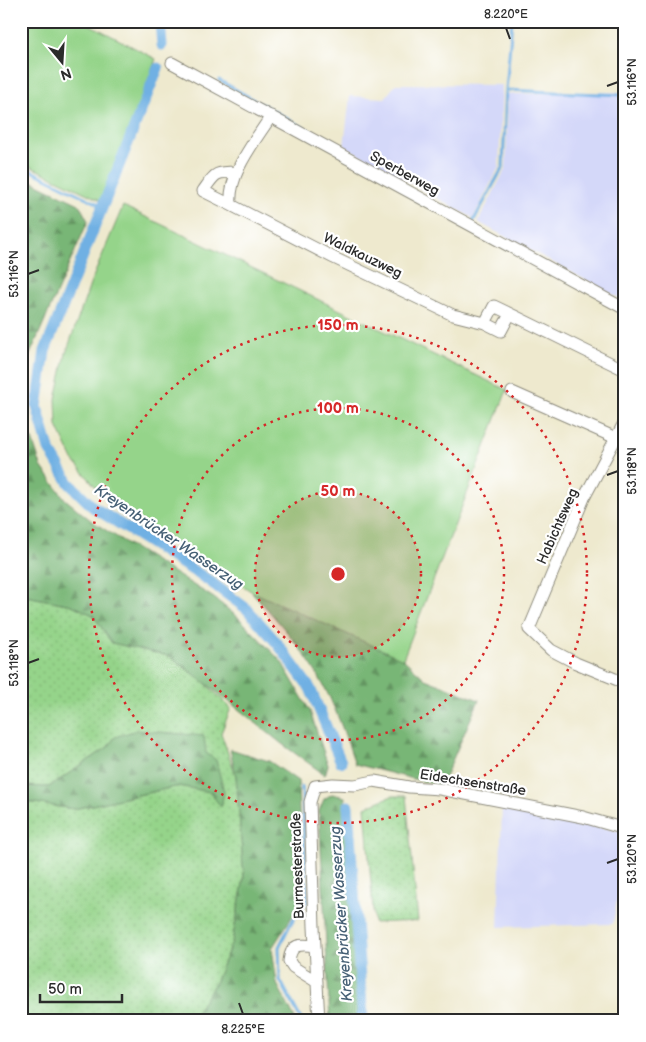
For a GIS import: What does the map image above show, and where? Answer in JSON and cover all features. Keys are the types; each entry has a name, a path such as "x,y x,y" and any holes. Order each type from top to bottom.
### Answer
{"street":[{"name":"Sperberweg","path":"172,63 625,309"},
{"path":"231,206 231,196 237,172 270,116"},
{"name":"Waldkauzweg","path":"237,172 217,174 203,191 334,258 453,315 485,323 501,331 510,314"},
{"path":"485,323 494,306 625,370"},
{"path":"512,392 616,438"},
{"name":"Habichtsweg","path":"625,421 584,498 529,629 552,650 576,663 625,683"},
{"name":"Eidechsenstraße","path":"315,786 333,784 355,785 374,781 409,787 440,789 584,817 625,829"},
{"name":"Burmesterstraße","path":"315,786 310,802 319,1021"},
{"path":"315,946 302,944 294,947 290,953 289,961 293,967 317,982"}],"shaded area":[{"path":"396,84 502,85 499,167 473,218 344,146 350,96 385,98"},
{"path":"625,92 625,295 623,300 478,222 506,168 508,94"},
{"path":"502,809 625,832 625,850 613,924 498,927"}],"green space":[{"path":"21,21 83,21 156,59 102,201 21,162"},
{"path":"21,176 79,204 88,221 28,359 24,415 41,466 65,499 93,522 214,598 240,619 281,661 310,711 328,765 325,775 169,656 112,643 93,615 72,605 21,595 23,539 21,535"},
{"path":"123,206 507,390 403,659 251,591 178,546 100,492 73,460 57,426 56,399 66,353 91,282"},
{"path":"251,591 403,659 425,679 479,700 441,786 355,764 335,710 313,667 279,622"},
{"path":"21,595 72,605 93,615 112,643 169,656 203,681 231,708 221,733 236,776 244,878 232,942 215,983 191,1021 21,1021 21,801 74,809 179,786 210,792 224,792 115,737 108,747 49,787 21,786"},
{"path":"137,730 204,736 206,753 216,760 224,792 221,807 210,792 179,786 74,809 21,801 21,786 49,787 108,747 115,737"},
{"path":"230,749 269,761 298,781 302,901 272,948 277,984 296,1021 191,1021 215,983 232,942 244,878 236,776"},
{"path":"332,794 345,797 359,1021 330,1021 319,811 324,799"},
{"path":"392,796 406,796 418,921 374,923 365,807"}],"waterway":[{"name":"Kreyenbrücker Wasserzug","path":"160,21 162,45"},
{"path":"506,90 512,21"},
{"name":"Kreyenbrücker Wasserzug","path":"158,68 45,351 37,407 49,449 69,483 93,507 208,580 247,609 277,643 310,688 341,762"},
{"path":"219,80 334,145"},
{"path":"473,222 503,167 506,90 625,95"},
{"path":"21,166 103,206"},
{"path":"302,787 307,901 291,923 279,947 280,980 302,1021"},
{"name":"Kreyenbrücker Wasserzug","path":"348,806 363,1021"}]}
